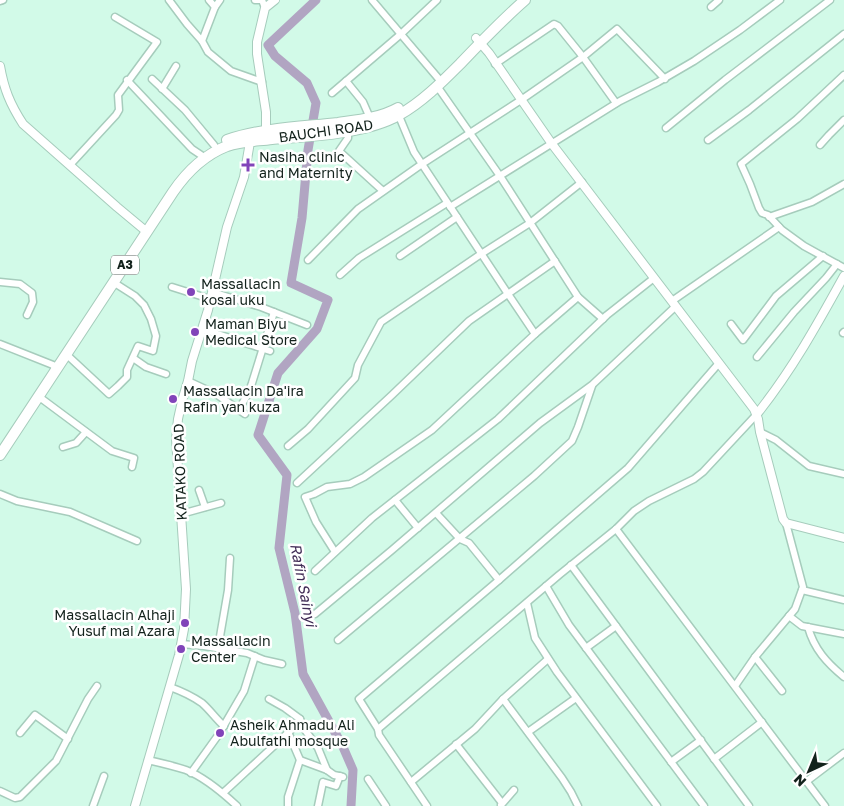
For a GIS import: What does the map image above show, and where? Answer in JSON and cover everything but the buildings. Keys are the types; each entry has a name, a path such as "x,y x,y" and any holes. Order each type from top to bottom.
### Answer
{"highway":[{"name":"BAUCHI ROAD","path":"0,455 38,396 76,328 144,230 178,185 196,166 225,147 294,133 370,127 399,116 418,102 516,0"},
{"name":"BAUCHI ROAD","path":"479,40 525,0"},
{"name":"BAUCHI ROAD","path":"345,128 389,113 438,82"},
{"name":"BAUCHI ROAD","path":"0,445 36,389 66,354 114,282 174,181 186,168 214,145 238,136 266,131 294,133"}],"street":[{"path":"170,0 202,41 208,52 231,71 262,82"},
{"path":"209,0 215,7"},
{"path":"202,41 215,7 220,0"},
{"path":"255,0 263,3 275,0"},
{"path":"372,0 438,82 578,297 603,319"},
{"path":"332,93 401,34 437,0"},
{"path":"710,7 719,0"},
{"path":"340,275 359,258 500,176 616,103 665,78 740,30 780,0"},
{"path":"666,128 724,80 830,0"},
{"path":"263,3 257,54 266,112 266,131"},
{"path":"70,165 116,115 119,110 118,95 157,42 114,17"},
{"path":"495,64 554,24 558,26 584,57 616,103"},
{"path":"308,260 358,209 422,164 522,100 584,57 617,29 665,78"},
{"path":"708,140 749,110 844,34"},
{"path":"479,40 552,144 757,414 783,519 803,586 795,609 754,657 735,686"},
{"path":"0,66 4,94 23,124 144,230"},
{"path":"162,88 176,66"},
{"path":"844,76 796,119 741,164 758,208 762,213 804,246 844,268"},
{"path":"128,80 192,149 201,155"},
{"path":"152,80 185,110 214,145"},
{"path":"346,81 363,102 370,118"},
{"path":"399,116 414,152 535,334"},
{"path":"820,145 844,120"},
{"path":"345,128 348,138 339,151 384,191"},
{"name":"KATAKO ROAD","path":"135,806 179,655 184,629 186,589 176,439 178,419 192,361 211,296 227,227 245,173 250,142"},
{"path":"288,446 308,429 355,378 358,365 381,322 530,223 582,182"},
{"path":"769,217 812,202 844,184"},
{"path":"400,256 457,217"},
{"path":"315,614 540,423 592,385 674,304 779,227"},
{"path":"731,324 743,340 776,296 823,256"},
{"path":"297,483 469,321 555,261"},
{"path":"757,357 837,264"},
{"path":"378,729 634,511 699,475 757,414 790,370 844,276"},
{"path":"315,571 372,518 498,419 603,319 654,278"},
{"path":"0,282 20,284 32,293 33,302 27,315"},
{"path":"66,354 109,394 127,377 127,370 138,346 153,351 156,336 144,305 135,296 114,282"},
{"path":"172,287 239,300 307,325"},
{"path":"335,552 316,522 305,497 326,487 350,484 364,477 432,430 535,334 578,297"},
{"path":"240,409 252,383 274,312"},
{"path":"202,329 270,351"},
{"path":"0,344 54,367"},
{"path":"133,358 146,367 166,374"},
{"path":"427,806 358,699 628,468 719,363"},
{"path":"188,382 216,394 245,414"},
{"path":"338,640 460,539 572,441 592,385"},
{"path":"38,396 112,451 134,458 132,468"},
{"path":"63,447 76,443 86,432"},
{"path":"760,432 776,440 809,466 844,474"},
{"path":"199,490 205,507"},
{"path":"0,494 17,501 70,512 137,541"},
{"path":"395,500 418,528"},
{"path":"181,514 221,503"},
{"path":"436,512 460,539 469,543 499,580"},
{"path":"786,524 844,538"},
{"path":"616,528 825,806"},
{"path":"218,648 228,590 230,558"},
{"path":"571,565 749,806"},
{"path":"546,586 569,625 704,806"},
{"path":"802,590 844,600"},
{"path":"526,603 535,638 548,659 657,806"},
{"path":"789,616 802,626 844,634"},
{"path":"586,648 616,626"},
{"path":"808,627 814,645 831,667 844,677"},
{"path":"181,644 248,653 282,664"},
{"path":"191,773 224,726 244,691 255,656"},
{"path":"754,657 782,691"},
{"path":"411,782 475,729 503,698 548,659"},
{"path":"0,791 15,798 20,797 56,761 96,686"},
{"path":"170,686 203,704 224,726"},
{"path":"503,698 562,778 578,806"},
{"path":"528,732 576,698"},
{"path":"268,699 300,719 305,730 318,748 327,770"},
{"path":"20,733 35,715 68,739"},
{"path":"223,794 300,719"},
{"path":"714,759 762,722"},
{"path":"288,732 300,760 288,797 288,806"},
{"path":"671,762 701,740"},
{"path":"456,744 501,805 514,790"},
{"path":"807,781 844,754"},
{"path":"148,760 191,773 217,789 236,806"},
{"path":"300,760 327,770 334,775 341,776 336,786 323,782 318,806"},
{"path":"93,806 104,776"},
{"path":"368,779 386,806"}],"waterway":[{"name":"Rafin Sainyi","path":"316,0 268,45 275,56 307,83 316,103 308,150 302,218 291,283 328,300 317,329 278,373 258,435 287,475 279,548 295,613 303,674 343,747 353,770 351,806"}],"place":[{"name":"Nasiha clinic and Maternity","path":"248,165"},
{"name":"Massallacin kosai uku","path":"191,292"},
{"name":"Maman Biyu Medical Store","path":"195,332"},
{"name":"Massallacin Da'ira Rafin yan kuza","path":"173,399"},
{"name":"Massallacin Alhaji Yusuf mai Azara","path":"185,623"},
{"name":"Massallacin Center","path":"181,649"},
{"name":"Asheik Ahmadu Ali Abulfathi mosque","path":"220,733"}]}
